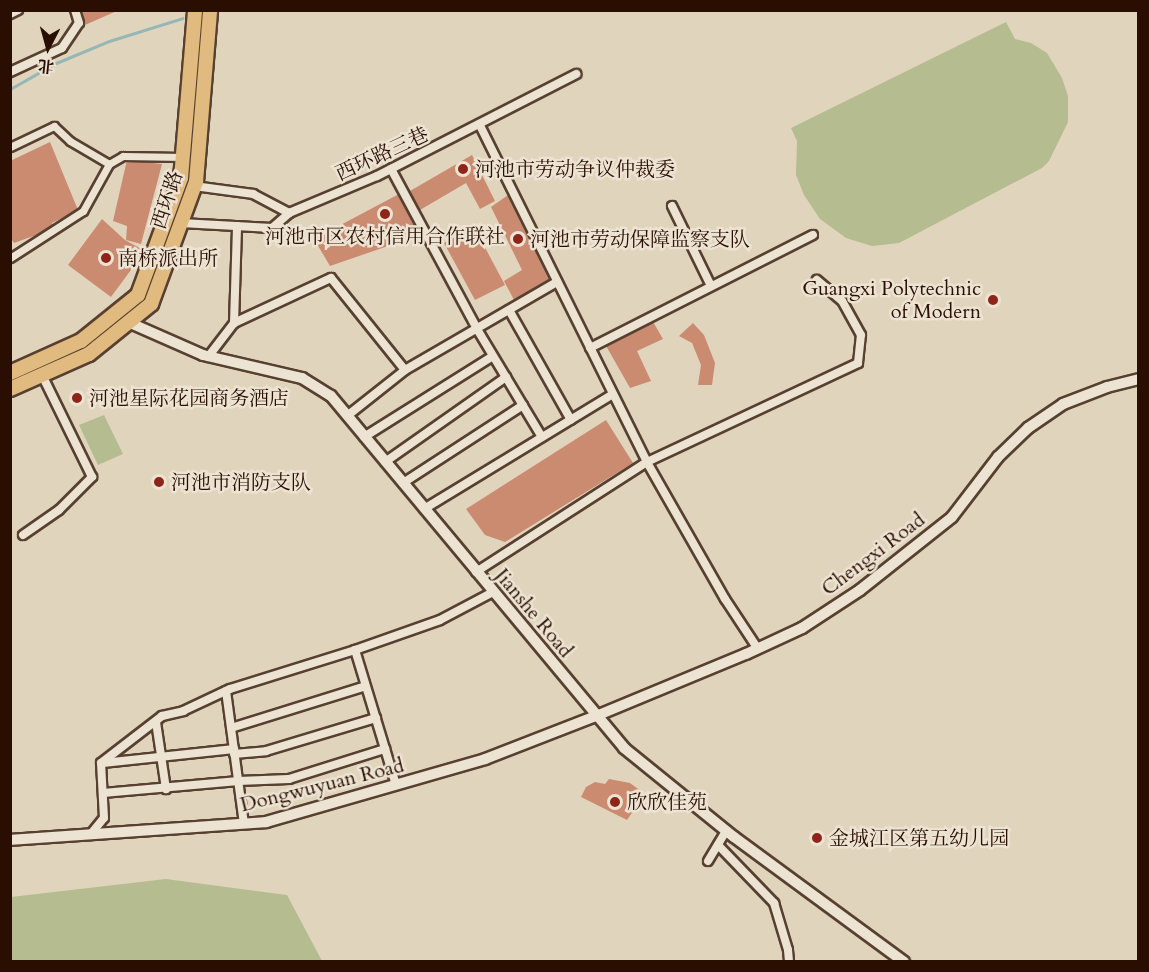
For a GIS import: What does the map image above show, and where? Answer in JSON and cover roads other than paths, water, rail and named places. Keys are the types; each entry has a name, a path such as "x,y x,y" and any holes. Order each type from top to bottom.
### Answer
{"highway":[{"name":"西环路","path":"10,373 81,341 138,295 181,178 195,10"},
{"name":"西环路","path":"10,389 89,354 151,304 194,186 208,57 210,10"}],"street":[{"path":"10,14 18,10"},
{"path":"10,72 62,48 79,23 75,10"},
{"name":"西环路三巷","path":"181,223 272,228 289,213 391,169 576,75"},
{"path":"479,124 647,462 725,599 758,649"},
{"path":"10,147 54,126 70,141 109,164"},
{"path":"10,258 83,211 109,164 123,156 183,157"},
{"path":"391,169 477,329 542,437"},
{"path":"194,186 253,194 289,213"},
{"path":"672,206 711,286"},
{"path":"234,323 237,226"},
{"path":"590,348 813,235"},
{"path":"208,357 234,323 331,278 405,370"},
{"path":"476,572 647,462 858,363 861,335 842,301 818,280"},
{"path":"347,416 405,370 558,282"},
{"path":"508,310 571,420"},
{"name":"Jianshe Road","path":"128,322 208,357 302,378 331,396 624,748 726,831 904,962"},
{"path":"364,437 493,356"},
{"path":"22,535 59,510 92,477 42,375"},
{"path":"385,462 506,377"},
{"name":"Chengxi Road","path":"596,716 758,649 802,628 860,590 952,517 998,457 1028,428 1063,404 1107,387 1138,379"},
{"path":"424,509 613,394"},
{"path":"403,483 523,405"},
{"path":"101,764 162,716 183,711 225,691 355,650 440,620 493,592"},
{"path":"355,650 396,785"},
{"path":"231,728 366,686"},
{"path":"225,691 244,824"},
{"name":"Dongwuyuan Road","path":"10,840 244,824 287,816 485,759 596,716"},
{"path":"101,764 163,756 266,751 376,718"},
{"path":"156,722 163,756 166,789"},
{"path":"103,794 238,780 289,779 385,748"},
{"path":"90,835 104,818 101,764"},
{"path":"708,861 726,831"},
{"path":"717,845 774,903 788,950 789,962"}],"waterway":[{"path":"10,89 56,63 109,41 183,18"}],"place":[{"name":"河池市劳动争议仲裁委","path":"463,169"},
{"name":"河池市区农村信用合作联社","path":"385,214"},
{"name":"河池市劳动保障监察支队","path":"518,239"},
{"name":"南桥派出所","path":"106,258"},
{"name":"Guangxi Polytechnic of Modern","path":"993,300"},
{"name":"河池星际花园商务酒店","path":"77,398"},
{"name":"河池市消防支队","path":"159,482"},
{"name":"欣欣佳苑","path":"615,802"},
{"name":"金城江区第五幼儿园","path":"817,838"}]}
